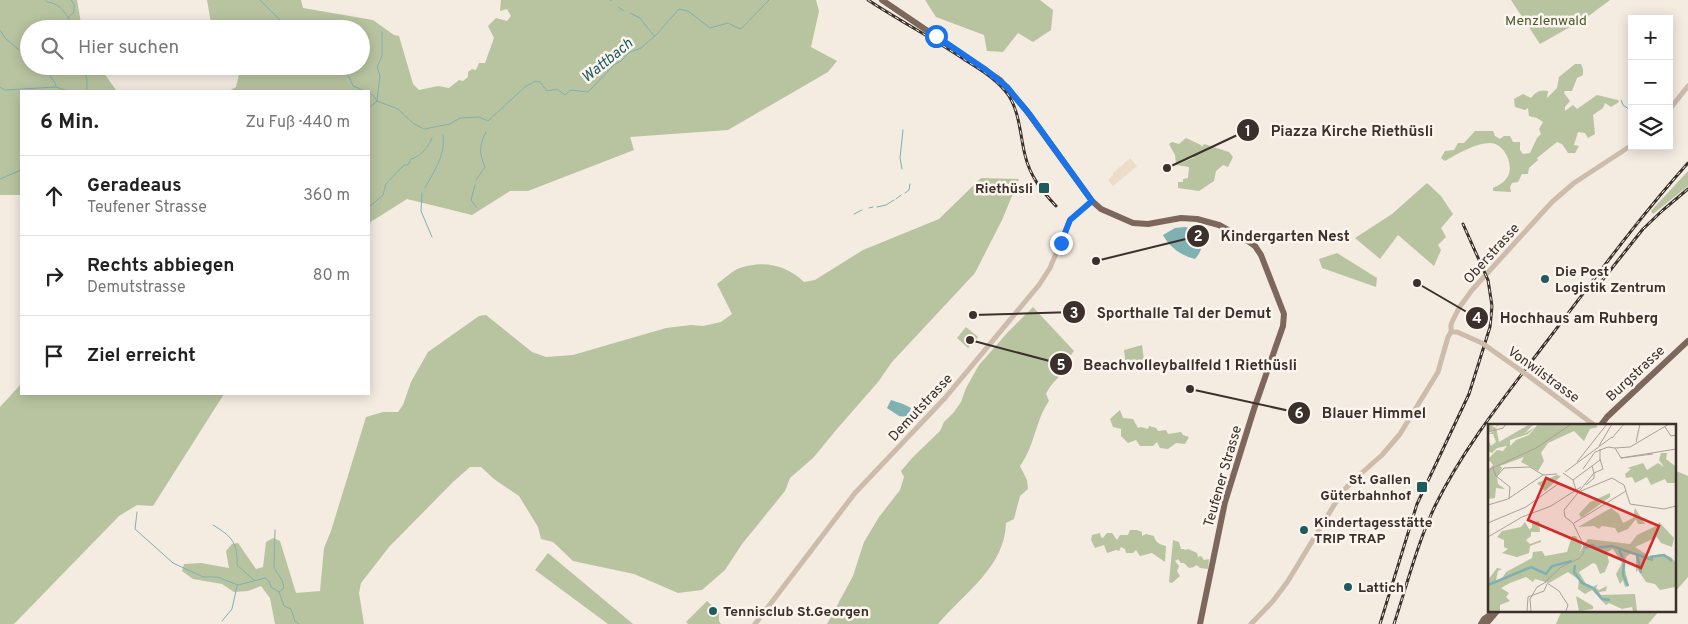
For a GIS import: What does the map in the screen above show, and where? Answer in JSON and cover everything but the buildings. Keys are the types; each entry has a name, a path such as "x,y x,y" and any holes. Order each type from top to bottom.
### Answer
{"main road":[{"name":"Teufener Strasse","path":"882,0 1000,80 1030,115 1099,208 1133,223 1148,224 1181,218 1196,219 1219,225 1248,241 1261,254 1284,314 1283,326 1254,409 1224,508 1200,624"},
{"name":"Burgstrasse","path":"1602,424 1612,412 1688,341"},
{"path":"1481,624 1484,619 1496,612"},
{"path":"1486,624 1496,612"}],"street":[{"path":"1673,105 1688,86"},
{"name":"Oberstrasse","path":"1250,624 1288,580 1342,492 1382,455 1400,434 1435,377 1451,332 1452,322 1472,290 1552,202 1574,183 1628,147"},
{"name":"Demutstrasse","path":"755,624 855,493 938,406 1039,286 1050,268 1070,220 1092,201"},
{"name":"Vonwilstrasse","path":"1451,332 1457,332 1482,343 1593,424"}],"green space":[{"path":"0,0 77,0 80,20 20,20 20,75 105,75 116,90 20,90 20,195 0,195"},
{"path":"207,0 301,0 303,8 373,20 394,35 399,36 413,84 419,90 438,86 449,88 459,80 463,81 468,77 468,72 472,69 476,70 479,63 485,63 494,38 488,26 496,18 507,21 511,16 507,9 500,11 501,0 816,0 819,11 811,47 837,61 828,72 728,130 630,137 634,150 528,191 510,191 472,215 407,199 370,222 370,90 231,90 236,87 239,75 370,75 370,20 210,20"},
{"path":"925,0 1040,0 1053,10 1051,30 1033,42 1018,33 1003,52 987,51 984,35 936,17"},
{"name":"Menzlenwald","path":"1511,0 1610,0 1586,18 1540,44"},
{"path":"1575,64 1581,64 1583,75 1577,78 1572,91 1565,91 1564,93 1570,101 1565,107 1565,111 1573,105 1577,109 1597,95 1618,100 1619,102 1611,107 1605,103 1603,108 1593,115 1595,134 1588,138 1585,133 1578,132 1574,145 1579,146 1575,153 1568,153 1562,144 1557,142 1537,158 1538,160 1529,168 1528,174 1522,174 1518,182 1512,183 1510,187 1511,192 1493,191 1493,188 1505,180 1510,171 1509,160 1500,146 1485,143 1461,152 1445,161 1441,158 1445,151 1454,150 1458,143 1464,143 1475,131 1493,131 1495,136 1500,139 1504,136 1510,136 1513,142 1520,142 1520,150 1523,154 1530,153 1541,134 1539,129 1543,122 1529,116 1528,108 1525,110 1515,107 1514,99 1523,94 1531,98 1543,90 1548,91 1547,98 1557,88 1559,77"},
{"path":"1186,138 1202,147 1204,144 1229,152 1233,157 1228,167 1223,165 1216,171 1214,181 1199,191 1178,188 1178,182 1183,182 1183,179 1188,178 1189,167 1176,165 1195,157 1176,164 1175,155 1169,144 1172,142 1179,144"},
{"path":"1688,171 1688,186 1653,214 1651,211"},
{"path":"981,178 1019,179 1002,220 975,273 892,362 878,382 813,458 790,478 785,491 742,544 725,570 702,590 678,593 634,574 573,561 553,542 541,539 538,527 519,496 494,479 481,467 470,467 453,482 389,547 361,583 359,593 364,624 275,624 270,598 261,586 248,591 234,592 222,584 193,579 182,571 184,564 201,563 229,568 226,551 232,544 238,543 256,569 263,567 266,542 273,538 280,541 296,593 320,591 324,548 366,417 383,412 398,412 403,405 411,382 428,352 479,316 486,315 532,352 546,357 573,355 666,328 691,325 703,326 721,322 732,314 717,284 737,269 766,264 782,268 804,282 815,280 863,250 939,219"},
{"path":"1427,183 1441,196 1453,214 1441,228 1446,237 1438,245 1441,250 1434,266 1398,235 1380,259 1355,238 1392,214"},
{"path":"1337,253 1377,278 1376,287 1322,268 1319,259"},
{"path":"1033,307 1074,351 1065,369 1046,394 1049,401 1044,409 1029,450 1020,466 1027,480 1028,489 1020,496 1014,519 1006,523 1004,539 999,553 991,566 938,624 827,624 853,576 864,542 879,517 900,490 904,477 901,471 940,431 944,422 954,412 979,365"},
{"path":"966,327 978,337 968,348 957,338"},
{"path":"1142,345 1144,361 1139,361 1139,366 1126,367 1124,350"},
{"path":"20,385 20,395 223,395 153,506 137,505 119,516 14,624 0,624 0,407"},
{"path":"1120,410 1123,418 1133,419 1138,428 1148,429 1149,426 1156,428 1158,431 1166,430 1168,434 1181,432 1189,437 1185,444 1176,443 1168,449 1160,448 1157,442 1153,446 1140,446 1136,440 1128,443 1121,436 1121,429 1113,427 1110,419"},
{"path":"1676,471 1688,476 1688,577 1676,591"},
{"path":"1130,530 1142,532 1142,536 1146,534 1154,536 1158,543 1166,546 1165,562 1152,553 1140,556 1136,550 1133,553 1126,553 1125,549 1121,547 1119,551 1107,553 1104,545 1095,548 1091,540 1092,535 1100,533 1103,538 1107,533 1112,533 1117,540 1120,535 1128,535"},
{"path":"1173,540 1179,542 1181,549 1188,549 1197,553 1198,557 1201,556 1204,560 1209,559 1208,569 1200,568 1196,565 1189,568 1178,559 1175,561 1179,566 1177,571 1180,576 1172,583 1169,582"},
{"path":"548,553 633,624 608,624 535,570"},
{"path":"707,601 719,612 721,624 688,624 686,622"},
{"path":"1561,612 1658,612 1648,624 1556,624"}],"shaded area":[{"path":"1130,158 1137,166 1113,186 1108,180"}],"water":[{"path":"1185,227 1196,230 1201,237 1200,252 1195,259 1185,256 1176,250 1163,235 1175,228"},
{"path":"891,400 911,408 908,417 899,416 887,408"}],"waterway":[{"path":"46,0 61,8 70,20"},
{"path":"68,18 74,12 74,4 71,0"},
{"path":"260,0 280,20"},
{"name":"Wattbach","path":"370,107 377,101 398,109 414,124 424,129 450,124 460,118 479,117 488,121 526,86 536,81 540,82 547,91 557,89 565,95 571,90 588,92 615,64 620,62 630,52 641,48 657,34 679,9 688,11 710,28 728,23 741,29 769,0"},
{"path":"618,7 624,11"},
{"path":"630,13 640,18 654,36"},
{"path":"0,30 5,38 20,51"},
{"path":"377,100 380,76 377,67 382,56 382,32"},
{"path":"49,75 56,86"},
{"path":"85,75 87,90"},
{"path":"347,75 353,86 363,90"},
{"path":"0,87 5,90 56,87 65,90"},
{"path":"370,94 377,101"},
{"path":"1621,100 1623,105 1628,109"},
{"path":"902,169 900,158 903,130"},
{"path":"476,180 485,167 481,150 486,132"},
{"path":"425,188 441,156 443,135"},
{"path":"370,206 383,195 386,184 404,165 408,165 411,159 424,151 432,138"},
{"name":"Wattbach","path":"0,179 20,170"},
{"path":"905,193 909,190 910,184"},
{"path":"475,185 471,200 477,208"},
{"path":"422,193 421,211 432,237"},
{"path":"896,199 901,195"},
{"path":"877,207 886,205 894,200"},
{"path":"869,208 873,207"},
{"path":"854,214 862,210"},
{"path":"137,512 135,529 173,563 203,577 217,577 238,585 265,578 269,581 271,587 279,592"},
{"path":"213,525 232,540 235,545 237,565 254,580"},
{"path":"275,530 274,568 282,580 284,588 279,592 284,606 291,609 295,621 299,624"},
{"path":"222,621 232,609 237,586"}],"railway":[{"path":"868,0 977,68 1005,90 1013,103 1030,170 1041,188 1056,206"},
{"path":"1394,624 1429,520 1446,484 1459,463 1502,401 1598,273 1688,163"},
{"path":"1593,292 1643,229 1688,189"},
{"path":"1380,624 1417,504 1469,394 1490,327 1492,306 1488,280 1463,224"}],"place":[{"name":"Piazza Kirche Riethüsli","path":"1167,168"},
{"name":"Riethüsli","path":"1044,188"},
{"name":"Kindergarten Nest","path":"1096,261"},
{"name":"Die Post Logistik Zentrum","path":"1545,279"},
{"name":"Hochhaus am Ruhberg","path":"1417,283"},
{"name":"Sporthalle Tal der Demut","path":"973,315"},
{"name":"Beachvolleyballfeld 1 Riethüsli","path":"970,340"},
{"name":"Blauer Himmel","path":"1190,389"},
{"name":"St. Gallen Güterbahnhof","path":"1422,487"},
{"name":"Kindertagesstätte TRIP TRAP","path":"1304,530"},
{"name":"Lattich","path":"1348,587"},
{"name":"Tennisclub St.Georgen","path":"713,611"}],"route":[{"path":"936,36 994,75 1007,87 1030,115 1092,201 1070,220 1061,243"}]}
